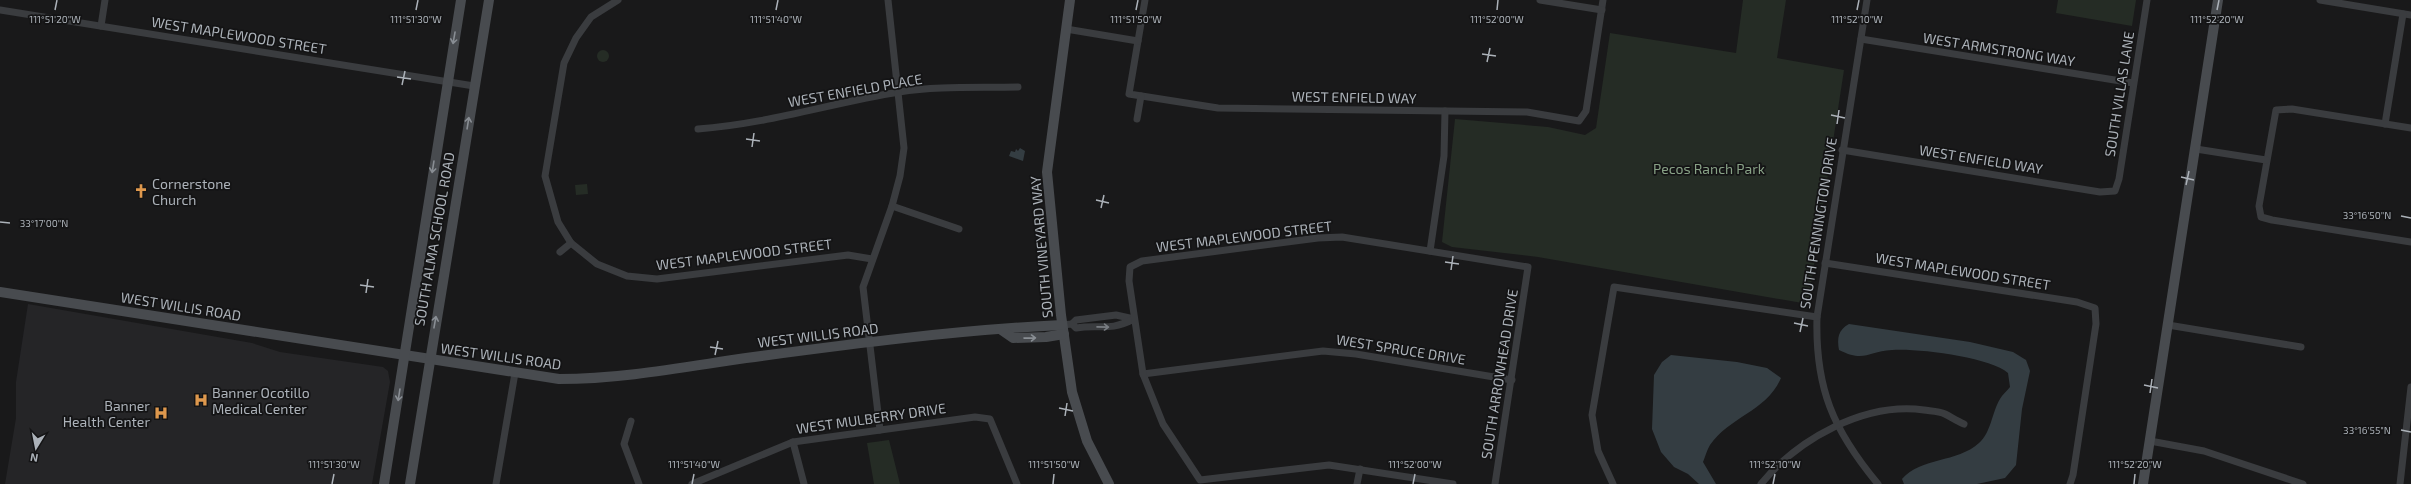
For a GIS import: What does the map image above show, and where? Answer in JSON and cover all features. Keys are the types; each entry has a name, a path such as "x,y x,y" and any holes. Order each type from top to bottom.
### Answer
{"street":[{"path":"101,26 104,0"},
{"name":"SOUTH ALMA SCHOOL ROAD","path":"384,484 461,0"},
{"name":"SOUTH ALMA SCHOOL ROAD","path":"410,484 428,360 489,0"},
{"name":"WEST MAPLEWOOD STREET","path":"618,0 591,17 576,38 564,63 545,176 558,222 571,243 596,264 626,276 658,279 848,255 872,259"},
{"path":"880,430 863,287 892,206 900,176 904,148 900,92 888,0"},
{"name":"SOUTH VINEYARD WAY","path":"1070,0 1047,172 1066,328 1072,392 1084,434 1109,484"},
{"path":"1066,29 1138,41 1145,0"},
{"path":"1540,0 1602,10 1603,0"},
{"name":"SOUTH PENNINGTON DRIVE","path":"1867,0 1842,150 1817,317 1816,349 1826,399 1836,426 1863,466 1878,484"},
{"name":"SOUTH VILLAS LANE","path":"2115,191 2119,179 2147,0"},
{"path":"2143,484 2218,0"},
{"path":"2320,0 2407,14 2385,124"},
{"name":"WEST MAPLEWOOD STREET","path":"0,10 474,86"},
{"name":"WEST ENFIELD WAY","path":"1138,41 1129,94 1218,108 1527,112 1578,121 1586,111 1602,10"},
{"name":"WEST ARMSTRONG WAY","path":"1861,39 2134,83"},
{"name":"WEST ENFIELD PLACE","path":"698,129 764,121 900,92 947,88 1018,88"},
{"path":"1137,118 1141,96"},
{"path":"2411,128 2292,109 2276,110 2258,206 2261,217 2411,242"},
{"path":"1430,251 1444,156 1445,111"},
{"path":"2196,149 2266,160"},
{"name":"WEST ENFIELD WAY","path":"1842,150 2100,192 2115,191"},
{"path":"892,206 959,229"},
{"name":"WEST MAPLEWOOD STREET","path":"1134,319 1129,281 1130,267 1142,261 1318,238 1342,238 1528,267"},
{"path":"560,252 571,243"},
{"name":"WEST MAPLEWOOD STREET","path":"1825,263 2077,302 2095,308 2096,324 2073,475 2070,484"},
{"name":"SOUTH ARROWHEAD DRIVE","path":"1495,484 1528,267"},
{"path":"1613,484 1598,451 1592,415 1614,287 1817,317"},
{"name":"WEST WILLIS ROAD","path":"0,292 515,374 559,379 613,378 761,356 1000,329 1013,338 1046,337 1066,328 1076,320 1116,316 1134,319"},
{"path":"1134,319 1143,374 1163,424 1200,480 1329,465 1360,468 1452,484"},
{"name":"WEST WILLIS ROAD","path":"1066,328 1088,326 1104,328 1119,326 1134,319"},
{"path":"2168,325 2301,347"},
{"name":"WEST SPRUCE DRIVE","path":"1143,374 1323,351 1356,354 1512,380"},
{"path":"496,484 515,374"},
{"path":"2400,484 2411,387"},
{"path":"1761,484 1792,453 1836,426 1876,412 1910,408 1944,413 1964,424"},
{"name":"WEST MULBERRY DRIVE","path":"692,484 793,442 975,417 990,420 1017,484"},
{"path":"631,421 624,444 639,484"},
{"path":"2150,441 2204,451 2304,484"},
{"path":"793,442 804,484"},
{"path":"1357,484 1360,468"}],"shaded area":[{"path":"1020,148 1025,151 1023,161 1009,156 1011,151 1015,152 1016,149 1018,151"},
{"name":"Banner Ocotillo Medical Center","path":"28,304 252,343 280,352 383,367 388,371 390,382 372,484 5,484 16,418 16,382"},
{"path":"1849,324 1970,342 2013,352 2026,360 2030,371 2022,409 2016,465 2005,478 1977,484 1904,484 1902,479 1919,467 1960,454 1970,449 1983,439 1989,428 1997,404 2010,387 2008,373 1999,367 1986,362 1935,352 1918,350 1892,350 1861,356 1848,354 1839,350 1838,342 1840,332"},
{"path":"1671,355 1737,362 1767,368 1781,378 1775,389 1767,398 1727,427 1710,445 1703,462 1716,484 1699,484 1688,474 1674,467 1661,452 1652,429 1654,375 1662,362"}],"green space":[{"name":"Pecos Ranch Park","path":"1743,0 1786,0 1777,58 1844,70 1808,304 1538,257 1452,247 1442,242 1455,119 1548,127 1585,135 1596,128 1610,33 1736,53"},
{"path":"2058,0 2136,0 2132,26 2056,13"},
{"path":"601,50 605,50 609,56 605,62 601,62 597,58 597,54"},
{"path":"587,184 588,194 576,195 575,185"},
{"path":"889,440 900,484 874,484 867,443"}],"place":[{"name":"Cornerstone Church","path":"141,191"},
{"name":"Banner Ocotillo Medical Center","path":"201,400"},
{"name":"Banner Health Center","path":"161,413"}]}
